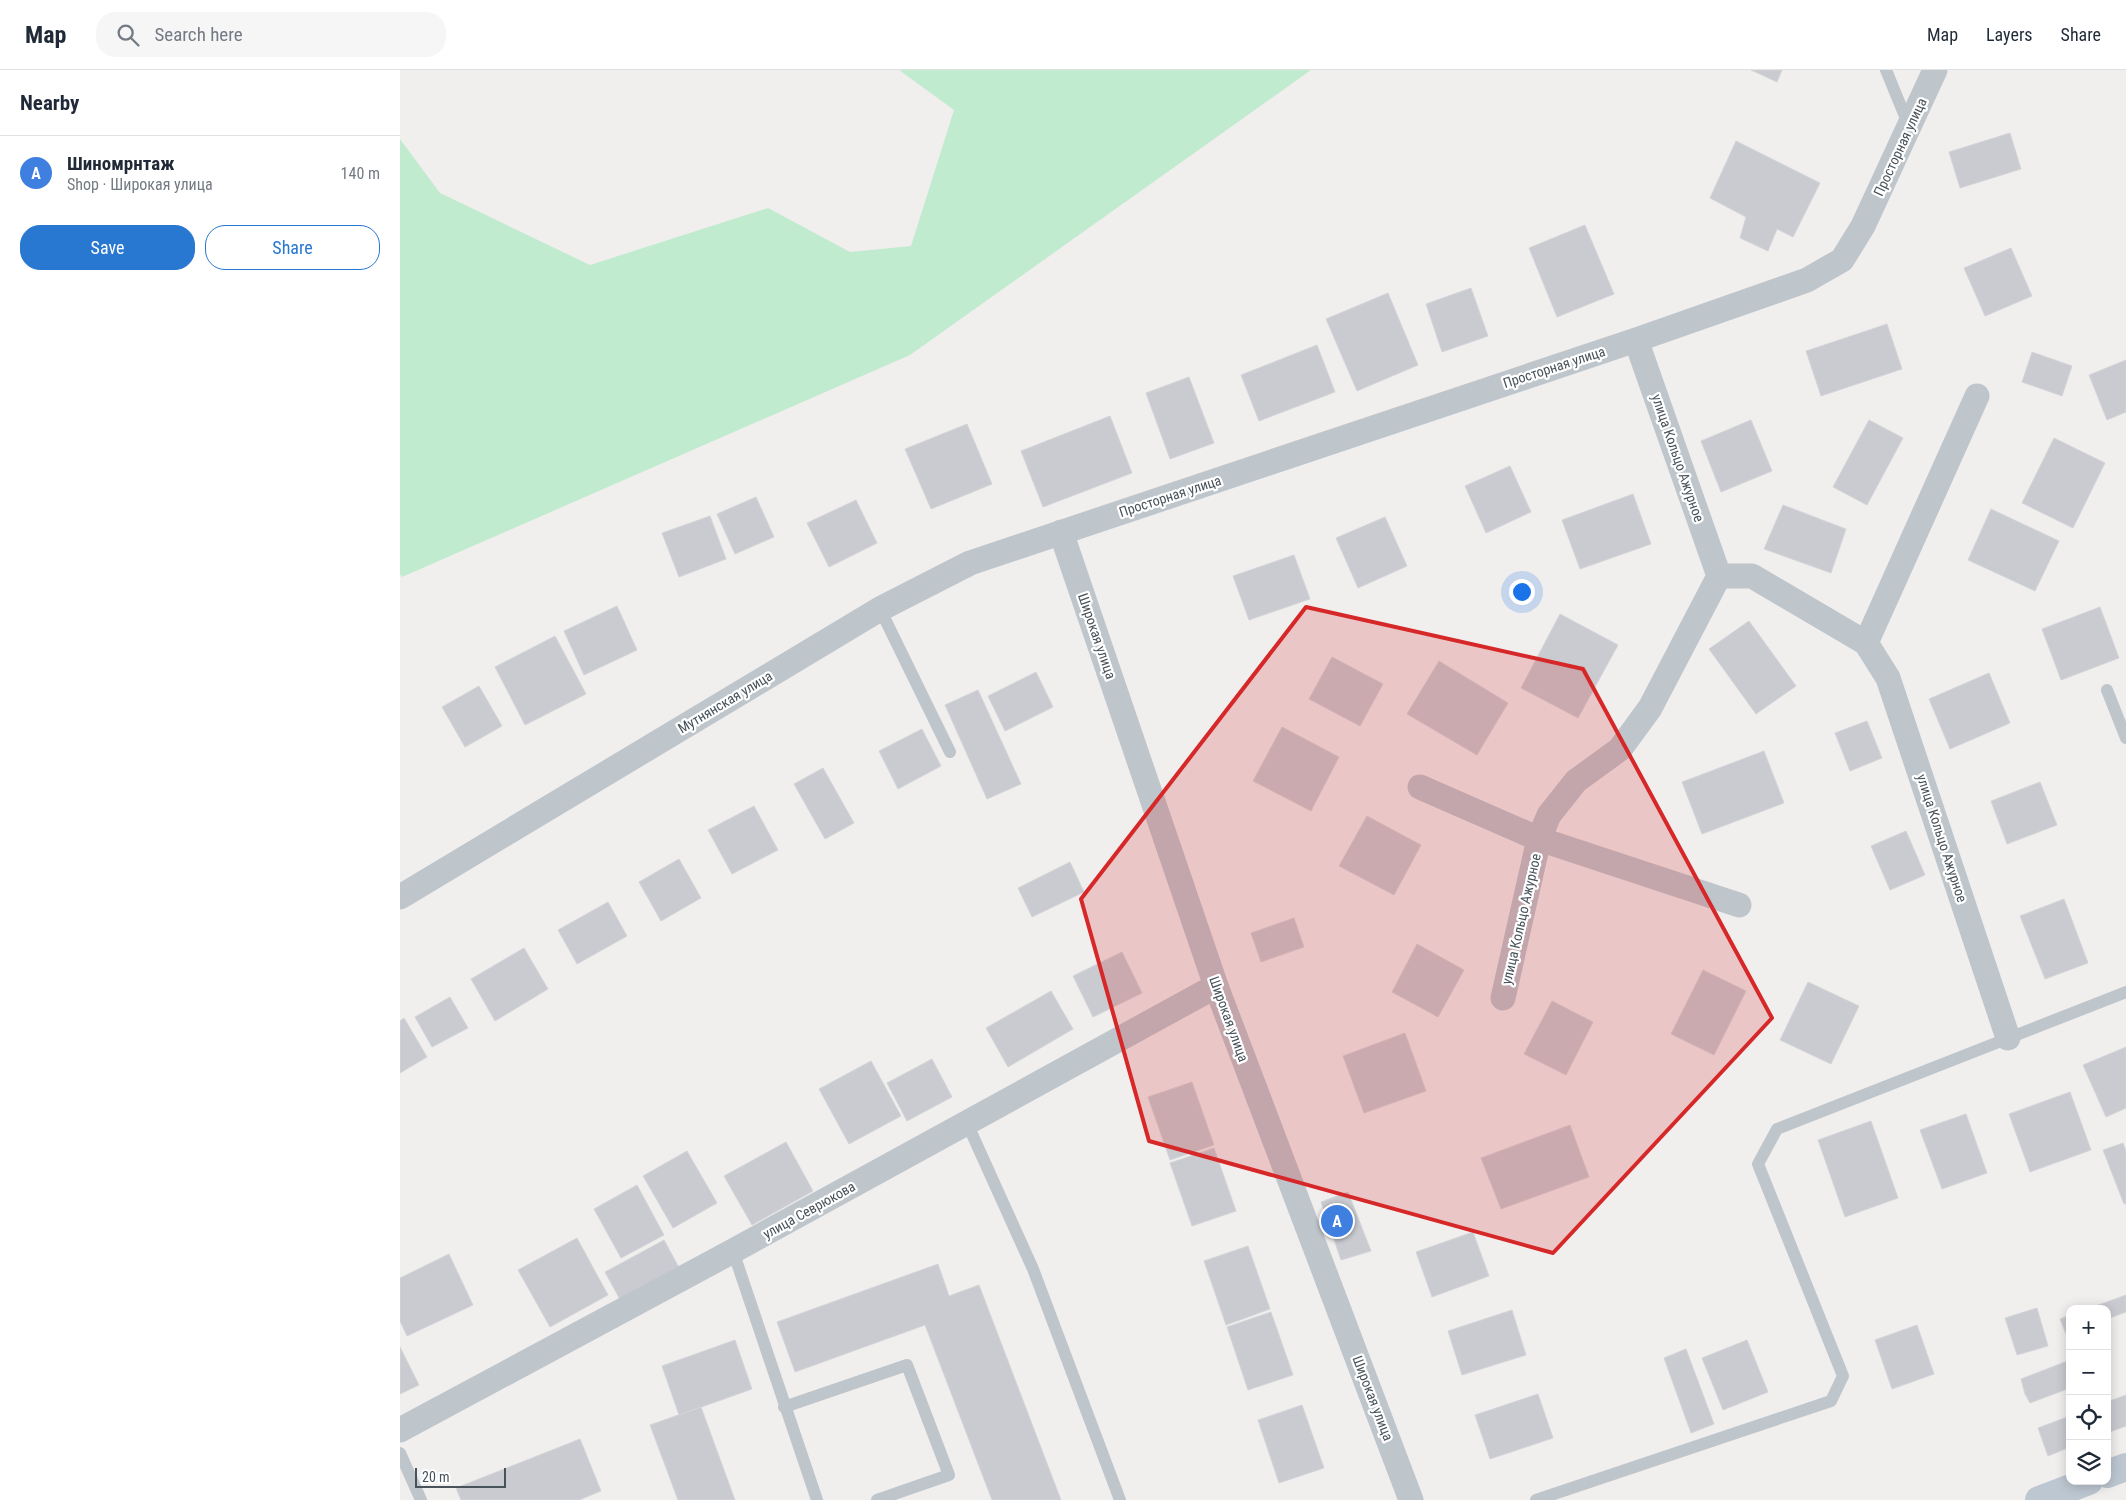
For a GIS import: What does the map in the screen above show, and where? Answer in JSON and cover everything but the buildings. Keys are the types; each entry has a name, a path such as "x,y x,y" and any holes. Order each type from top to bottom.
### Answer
{"street":[{"name":"Просторная улица","path":"1062,532 1636,340 1807,280 1842,260 1863,226 1935,70"},
{"name":"улица Кольцо Ажурное","path":"1503,998 1539,839 1549,815 1576,781 1620,748 1650,708 1719,576 1636,340"},
{"path":"1866,643 1977,396"},
{"name":"Мутнянская улица","path":"400,897 880,609 970,563 1062,532"},
{"name":"Широкая улица","path":"1062,532 1216,986 1411,1500"},
{"name":"улица Кольцо Ажурное","path":"1719,576 1752,576 1866,643 1888,678 2008,1038"},
{"name":"улица Кольцо Ажурное","path":"1420,787 1539,839 1739,906"},
{"name":"улица Севрюкова","path":"400,1430 733,1251 1216,986"},
{"path":"2111,1473 2126,1467"},
{"path":"2039,1500 2078,1485"}],"lane":[{"path":"1886,70 1909,126"},
{"path":"880,609 950,752"},
{"path":"2108,690 2126,738"},
{"path":"1536,1500 1831,1401 1843,1376 1758,1164 1777,1129 2126,992"},
{"path":"967,1123 1033,1268 1120,1500"},
{"path":"733,1251 784,1408 817,1500"},
{"path":"784,1408 907,1365 949,1475 877,1500"},
{"path":"400,1453 420,1500"}],"highlighted area":[{"path":"1306,607 1583,669 1772,1018 1553,1253 1149,1141 1081,899"}],"green space":[{"path":"899,70 1311,70 910,355 402,577 400,574 400,139 440,193 590,265 768,208 850,252 911,246 954,110"}],"place":[{"name":"Шиномрнтаж","path":"1337,1221"}]}
